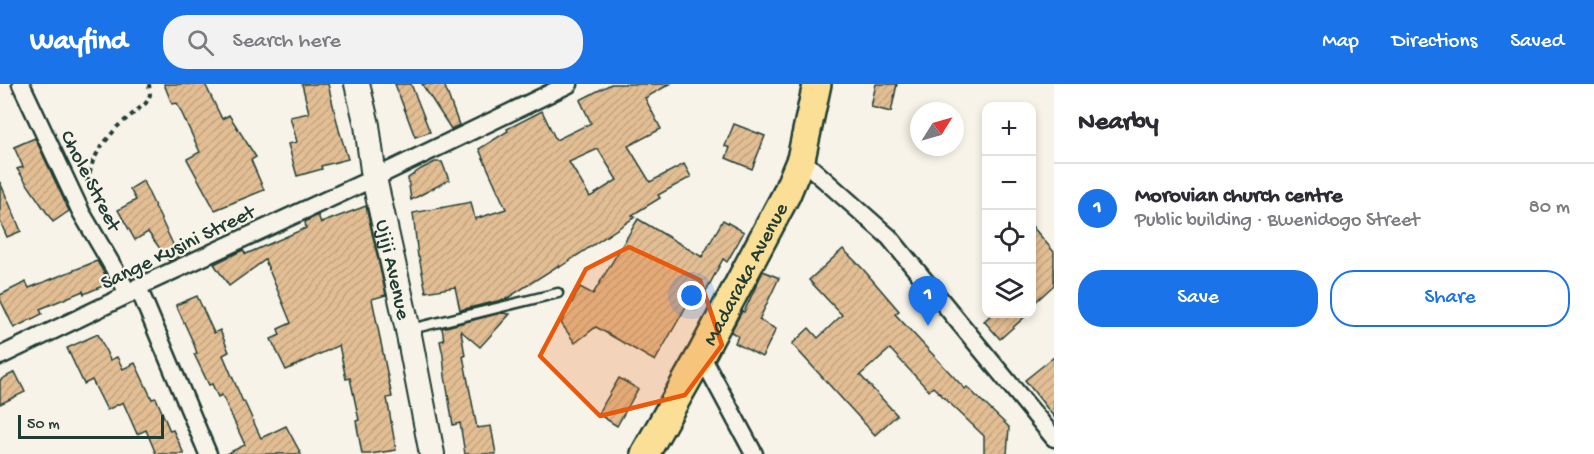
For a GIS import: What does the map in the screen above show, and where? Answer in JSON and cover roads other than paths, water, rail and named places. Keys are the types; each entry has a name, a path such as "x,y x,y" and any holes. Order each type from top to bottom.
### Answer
{"main road":[{"name":"Ujiji Avenue","path":"357,84 367,126 374,178 408,330 432,454"},
{"name":"Madaraka Avenue","path":"645,454 701,355 786,195 801,159 817,84"}],"street":[{"name":"Chole Street","path":"21,84 81,212 133,291 208,454"},
{"name":"Sange Kusini Street","path":"0,356 569,84"},
{"path":"801,159 889,237 1054,438"},
{"path":"701,355 754,454"}],"lane":[{"path":"408,330 558,293"}],"place":[{"name":"Morovian church centre","path":"928,326"}]}
